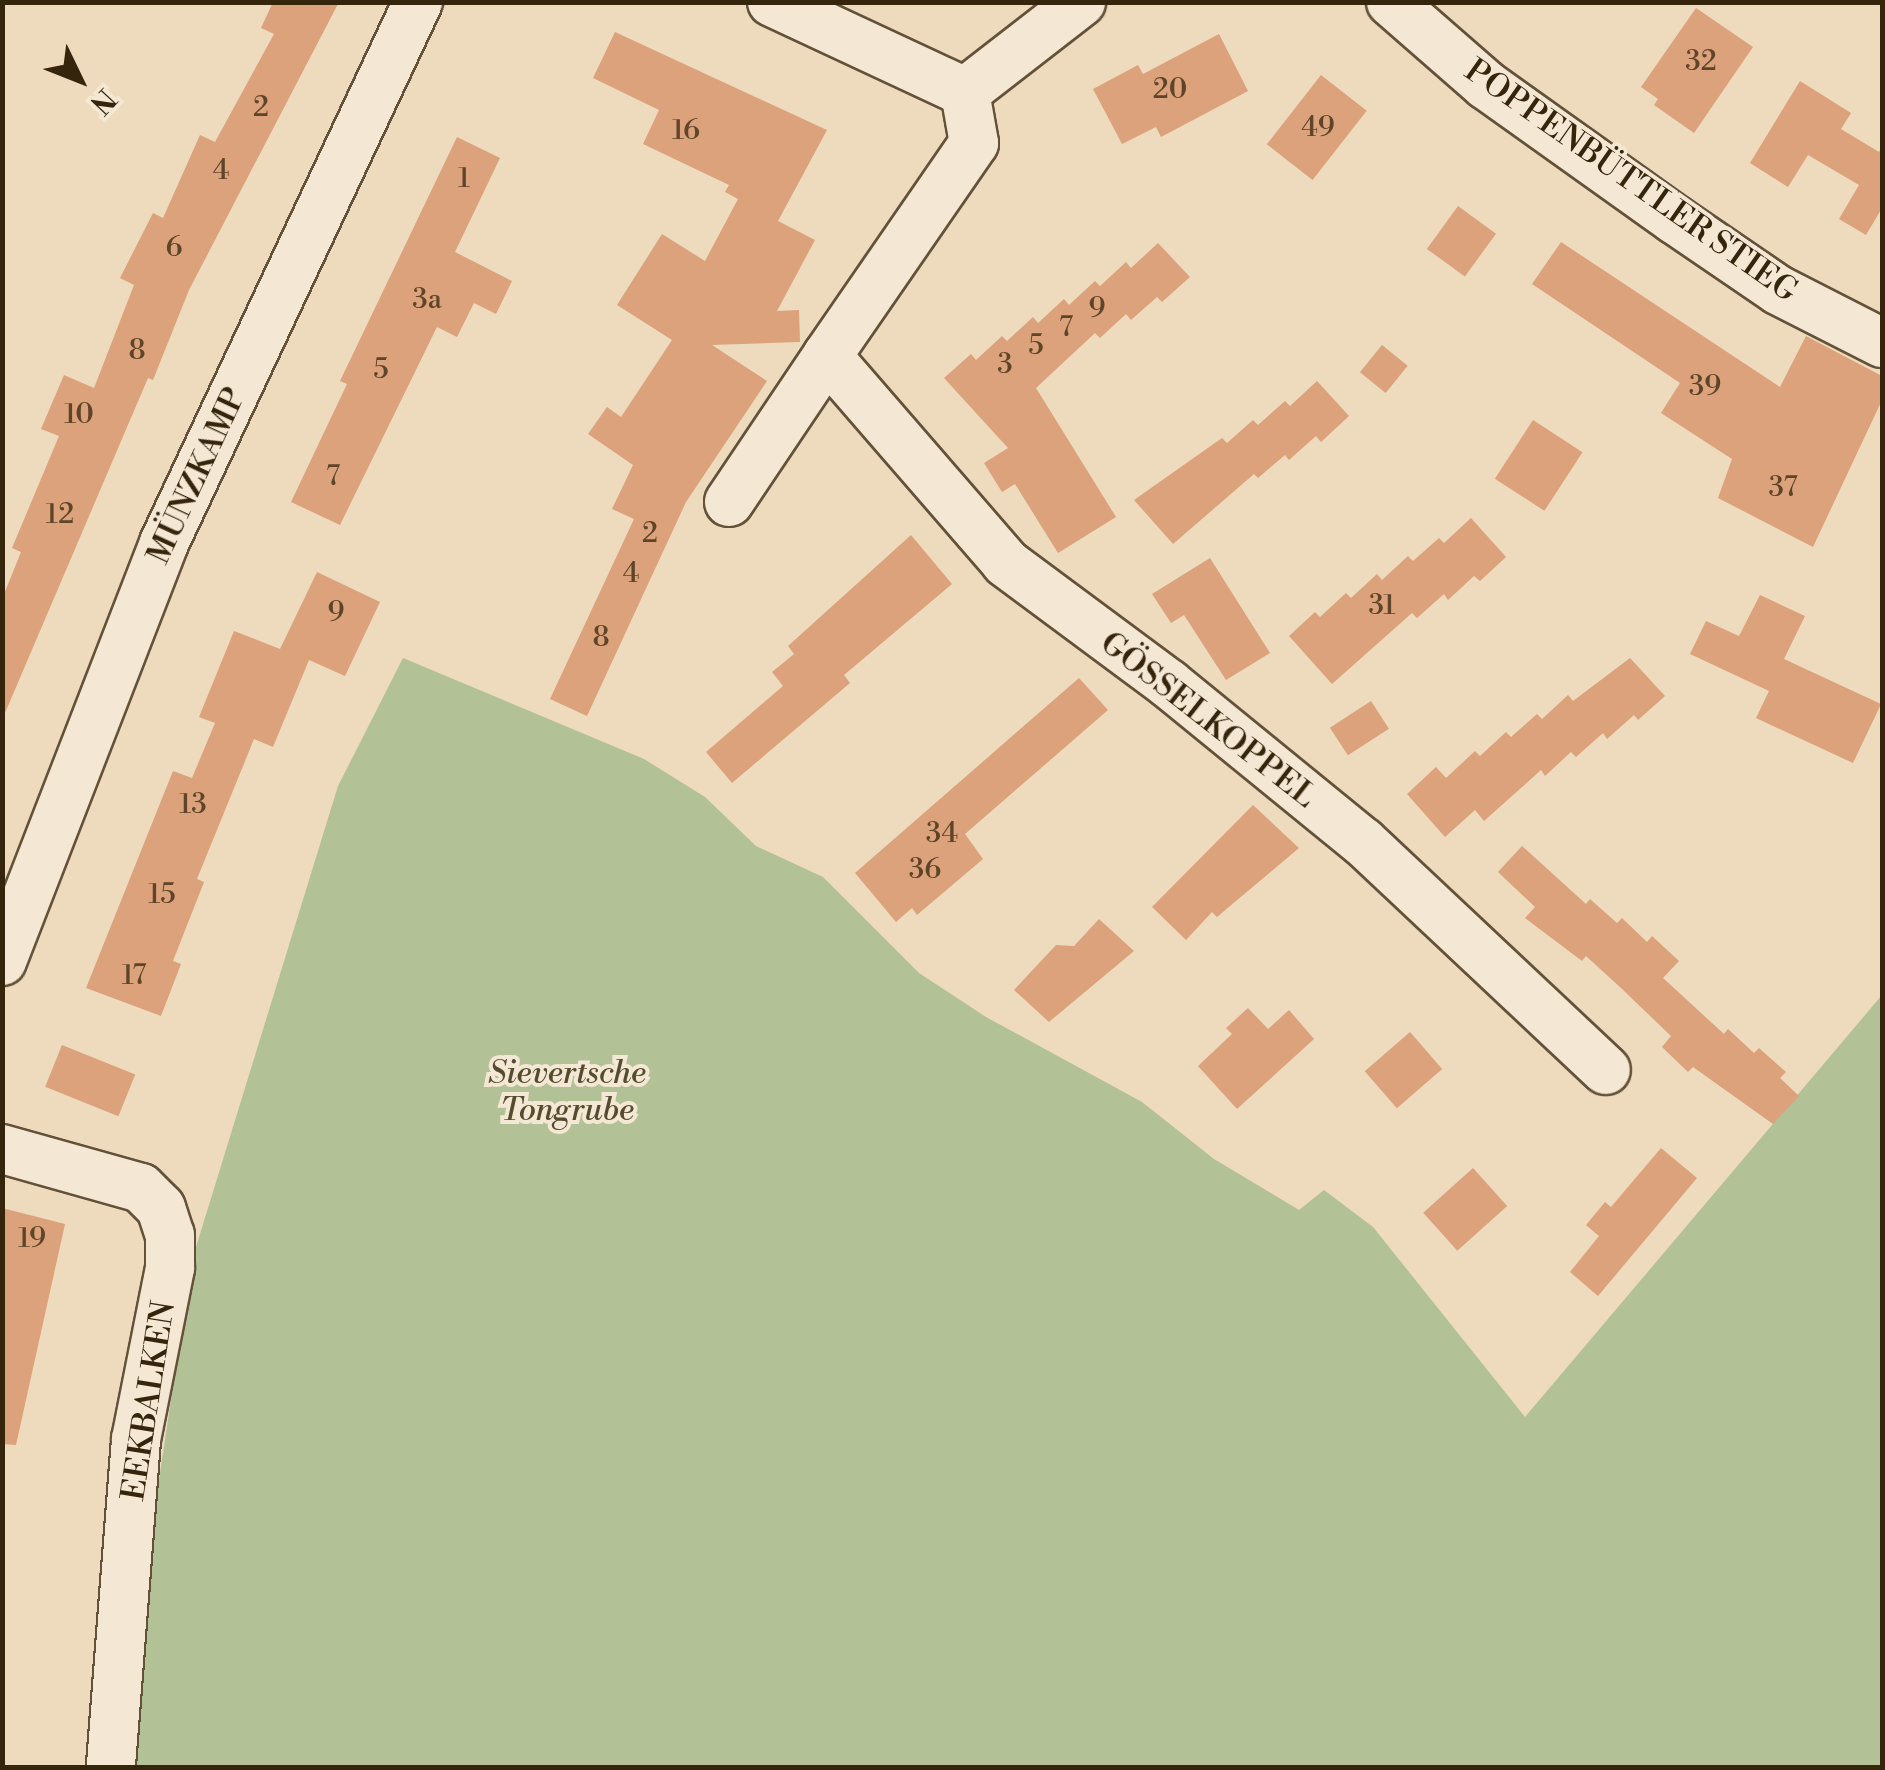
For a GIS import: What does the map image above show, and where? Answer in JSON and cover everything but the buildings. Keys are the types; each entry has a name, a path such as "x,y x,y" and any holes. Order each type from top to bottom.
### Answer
{"street":[{"name":"MÜNZKAMP","path":"2,961 164,543 418,2"},
{"path":"772,2 965,92"},
{"path":"965,92 1081,2"},
{"name":"POPPENBÜTTLER STIEG","path":"1391,2 1486,85 1674,219 1778,290 1882,342"},
{"path":"729,502 974,143 965,92"},
{"name":"GÖSSELKOPPEL","path":"827,356 1006,563 1169,684 1363,842 1606,1070"},
{"name":"EEKBALKEN","path":"2,1149 140,1188 161,1208 170,1235 170,1268 136,1440 111,1768"}],"green space":[{"name":"Sievertsche Tongrube","path":"403,658 644,759 705,797 756,846 823,877 919,973 986,1017 1142,1102 1214,1159 1299,1210 1324,1190 1373,1227 1525,1417 1882,995 1882,1767 124,1768 137,1626 192,1260 338,786"}]}
